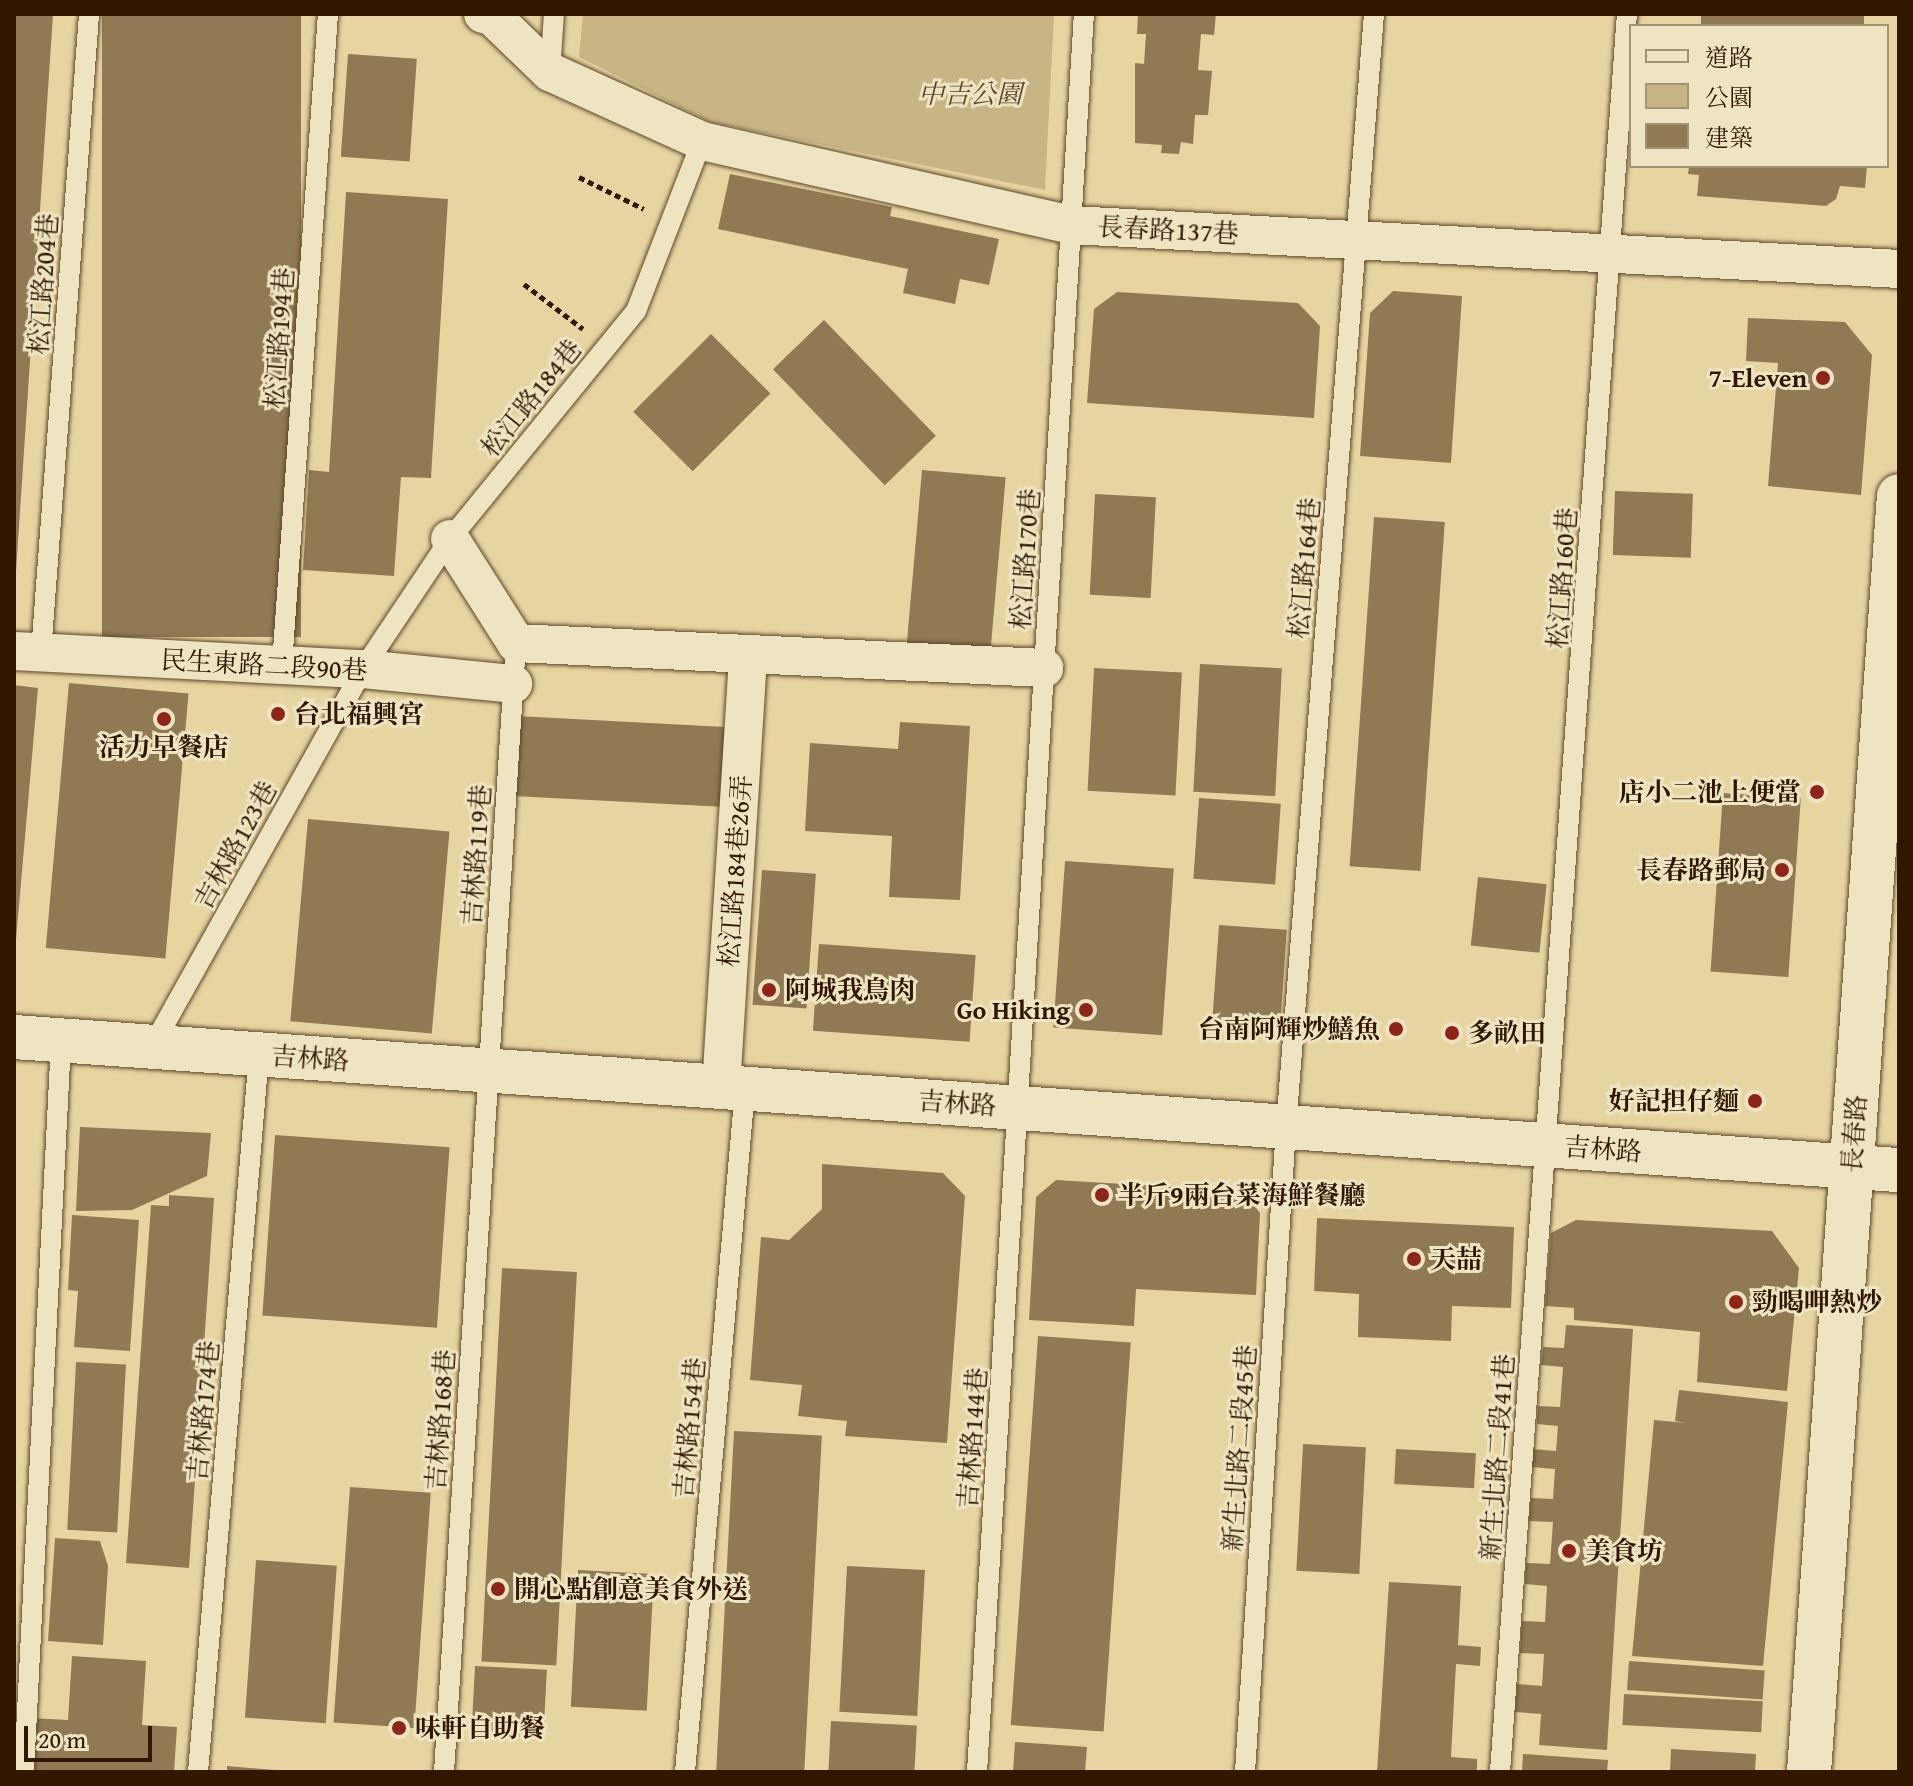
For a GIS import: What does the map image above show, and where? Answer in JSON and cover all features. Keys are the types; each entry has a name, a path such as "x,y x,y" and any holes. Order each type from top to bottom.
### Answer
{"street":[{"name":"長春路137巷","path":"483,14 492,16 550,72 702,141 1071,225 1899,269"},
{"name":"長春路","path":"1809,1772 1899,496"},
{"path":"450,539 516,643 1044,668"},
{"name":"民生東路二段90巷","path":"28,652 363,669 513,684"},
{"name":"松江路184巷26弄","path":"733,1088 748,655"},
{"name":"吉林路","path":"14,1037 1899,1170"}],"lane":[{"name":"松江路204巷","path":"28,652 89,14"},
{"name":"松江路194巷","path":"282,665 328,14"},
{"path":"550,72 554,14"},
{"name":"松江路170巷","path":"1019,1108 1084,14"},
{"name":"松江路164巷","path":"1286,1127 1374,14"},
{"name":"松江路160巷","path":"1546,1145 1613,253 1627,14"},
{"name":"松江路184巷","path":"363,669 450,539 636,311 702,141"},
{"name":"吉林路119巷","path":"488,1071 516,643"},
{"name":"吉林路123巷","path":"152,1047 363,669"},
{"path":"24,1772 61,1041"},
{"name":"吉林路174巷","path":"198,1772 259,1054"},
{"name":"吉林路168巷","path":"444,1772 488,1071"},
{"name":"吉林路154巷","path":"685,1772 733,1088"},
{"name":"吉林路144巷","path":"977,1772 1019,1108"},
{"name":"新生北路二段45巷","path":"1245,1772 1286,1127"},
{"name":"新生北路二段41巷","path":"1500,1772 1546,1145"}],"path":[{"path":"579,177 670,222"},
{"path":"524,284 606,347"}],"green space":[{"name":"中吉公園","path":"583,14 1054,14 1045,190 710,122 579,57"}],"building":[{"path":"14,14 53,14 16,572 14,572"},
{"path":"102,14 301,14 301,637 102,637"},
{"path":"1138,14 1216,14 1214,35 1201,34 1198,70 1212,71 1208,115 1195,115 1193,144 1181,142 1179,154 1161,153 1162,145 1135,143 1135,63 1144,64 1146,34 1137,34"},
{"path":"1701,14 1864,14 1864,24 1701,24"},
{"path":"348,54 417,59 410,162 341,157"},
{"path":"1689,168 1867,168 1865,188 1840,186 1836,199 1826,206 1697,196 1699,175 1688,174"},
{"path":"730,174 892,207 890,216 999,239 989,285 960,279 955,304 903,293 908,269 718,229"},
{"path":"346,192 448,199 431,478 401,477 394,576 303,570 309,470 329,472"},
{"path":"1393,291 1462,296 1451,463 1360,456 1370,313"},
{"path":"1117,292 1298,303 1320,326 1314,418 1087,403 1094,309"},
{"path":"1748,318 1845,322 1872,355 1861,495 1768,486 1778,363 1746,361"},
{"path":"824,320 936,436 885,485 773,369"},
{"path":"711,334 770,393 693,471 633,412"},
{"path":"922,470 1006,477 990,658 906,650"},
{"path":"1615,491 1693,494 1691,558 1613,555"},
{"path":"1095,494 1156,497 1151,598 1090,595"},
{"path":"1374,517 1445,522 1420,871 1350,866"},
{"path":"1200,664 1282,668 1275,796 1193,792"},
{"path":"1094,668 1182,673 1175,795 1088,791"},
{"path":"69,683 189,693 165,958 46,948"},
{"path":"14,685 38,688 16,940 14,940"},
{"path":"517,716 725,727 721,807 513,796"},
{"path":"900,722 970,726 960,900 889,897 892,836 805,831 810,743 898,749"},
{"path":"1723,793 1801,798 1788,977 1711,972"},
{"path":"1199,798 1281,804 1275,885 1193,879"},
{"path":"308,819 449,831 432,1034 290,1021"},
{"path":"1065,861 1174,869 1162,1035 1053,1028"},
{"path":"762,870 816,874 806,1008 753,1005"},
{"path":"1478,877 1547,884 1539,953 1471,946"},
{"path":"1219,925 1287,930 1280,1025 1212,1020"},
{"path":"819,944 976,955 970,1042 813,1031"},
{"path":"80,1127 211,1133 207,1176 132,1210 76,1211"},
{"path":"275,1135 450,1147 437,1328 262,1316"},
{"path":"822,1164 943,1173 965,1196 947,1443 845,1436 847,1421 798,1416 802,1385 750,1380 761,1237 789,1240 822,1209"},
{"path":"1056,1180 1242,1191 1260,1213 1256,1295 1136,1289 1134,1326 1029,1320 1036,1197"},
{"path":"169,1195 214,1198 189,1568 126,1563 151,1205 169,1206"},
{"path":"72,1215 139,1220 130,1351 74,1347 78,1291 68,1290"},
{"name":"天喆","path":"1317,1218 1514,1227 1511,1308 1452,1306 1451,1341 1358,1337 1359,1294 1314,1291"},
{"path":"1576,1220 1772,1231 1799,1268 1787,1391 1697,1382 1700,1332 1574,1320 1574,1308 1545,1306 1551,1233"},
{"path":"502,1268 577,1272 556,1665 481,1661"},
{"path":"1566,1325 1633,1329 1607,1750 1539,1745 1541,1714 1515,1712 1517,1684 1542,1686 1544,1654 1520,1653 1522,1621 1545,1622 1547,1586 1525,1584 1526,1563 1550,1564 1553,1522 1529,1521 1531,1498 1553,1499 1555,1469 1531,1467 1532,1449 1556,1451 1558,1426 1537,1424 1538,1406 1560,1407 1563,1367 1541,1365 1543,1347 1564,1348"},
{"path":"1038,1336 1131,1342 1104,1732 1011,1725"},
{"path":"76,1362 126,1365 117,1532 67,1530"},
{"path":"1679,1390 1788,1402 1763,1666 1632,1656 1654,1420 1686,1423 1675,1421"},
{"path":"734,1431 822,1436 804,1772 716,1771"},
{"path":"1303,1444 1366,1447 1359,1574 1296,1571"},
{"path":"1396,1449 1476,1453 1474,1488 1394,1484"},
{"path":"350,1487 431,1493 414,1728 334,1722"},
{"path":"55,1538 100,1541 108,1566 103,1645 48,1641"},
{"path":"256,1560 337,1566 326,1723 245,1718"},
{"path":"847,1566 925,1570 917,1716 839,1712"},
{"path":"578,1570 654,1574 647,1711 571,1707"},
{"path":"1389,1582 1461,1586 1458,1645 1481,1647 1480,1666 1456,1664 1451,1757 1477,1759 1477,1772 1377,1772"},
{"path":"72,1656 146,1661 142,1725 177,1727 174,1772 28,1772 31,1718 68,1720"},
{"path":"1629,1661 1765,1670 1763,1699 1627,1690"},
{"path":"475,1666 547,1670 543,1738 471,1734"},
{"path":"1624,1694 1763,1701 1761,1732 1622,1725"},
{"path":"831,1721 917,1726 914,1772 828,1772"},
{"path":"1015,1742 1087,1747 1085,1772 1013,1772"},
{"path":"1671,1749 1756,1754 1755,1772 1670,1772"},
{"path":"1523,1754 1608,1760 1607,1772 1522,1772"},
{"path":"227,1766 275,1770 275,1772 227,1772"}],"place":[{"name":"7-Eleven","path":"1823,378"},
{"name":"台北福興宮","path":"278,714"},
{"name":"活力早餐店","path":"164,719"},
{"name":"店小二池上便當","path":"1817,792"},
{"name":"長春路郵局","path":"1782,870"},
{"name":"阿城我鳥肉","path":"769,990"},
{"name":"Go Hiking","path":"1086,1010"},
{"name":"台南阿輝炒鱔魚","path":"1396,1029"},
{"name":"多畝田","path":"1452,1033"},
{"name":"好記担仔麵","path":"1755,1101"},
{"name":"半斤9兩台菜海鮮餐廳","path":"1102,1195"},
{"name":"天喆","path":"1414,1259"},
{"name":"勁喝呷熱炒","path":"1736,1302"},
{"name":"美食坊","path":"1569,1551"},
{"name":"開心點創意美食外送","path":"498,1589"},
{"name":"味軒自助餐","path":"399,1728"}]}
